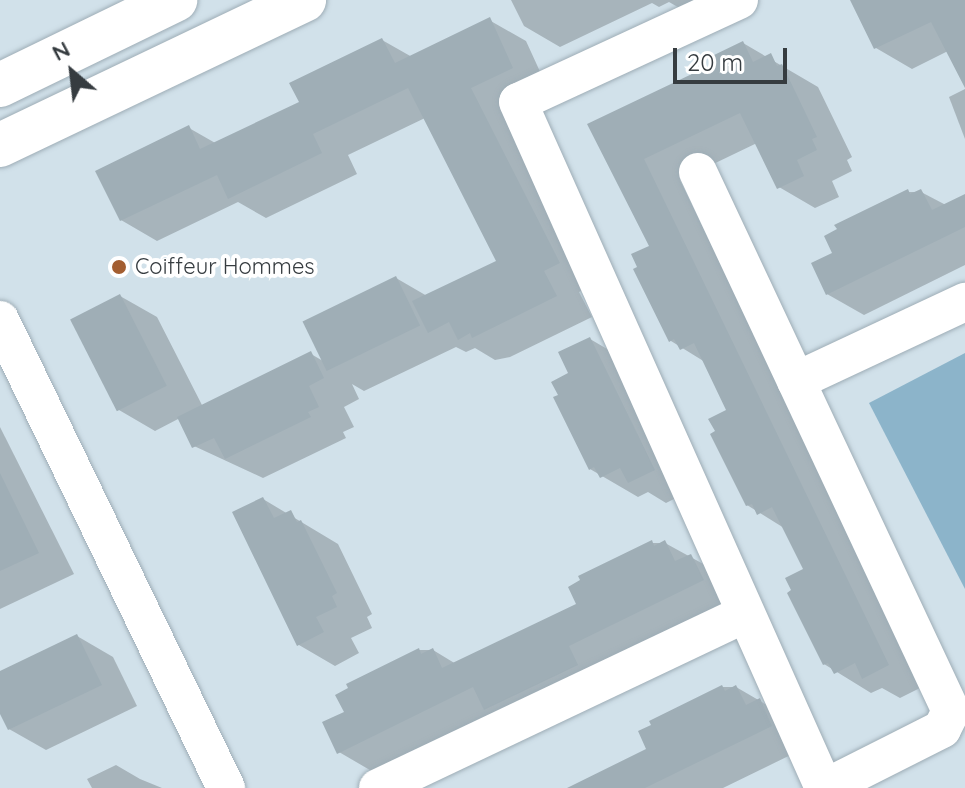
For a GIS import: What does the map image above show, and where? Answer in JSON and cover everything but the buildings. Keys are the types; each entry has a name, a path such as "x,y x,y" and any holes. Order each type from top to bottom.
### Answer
{"main road":[{"path":"0,85 175,0"},
{"path":"0,145 304,0"}],"street":[{"path":"698,172 951,711 942,729 824,788 743,615 518,102 739,0"},
{"path":"796,381 965,302"},
{"path":"0,320 226,788"},
{"path":"378,788 743,615"}],"shaded area":[{"path":"965,353 965,589 869,403"}],"place":[{"name":"Coiffeur Hommes","path":"119,267"}]}
